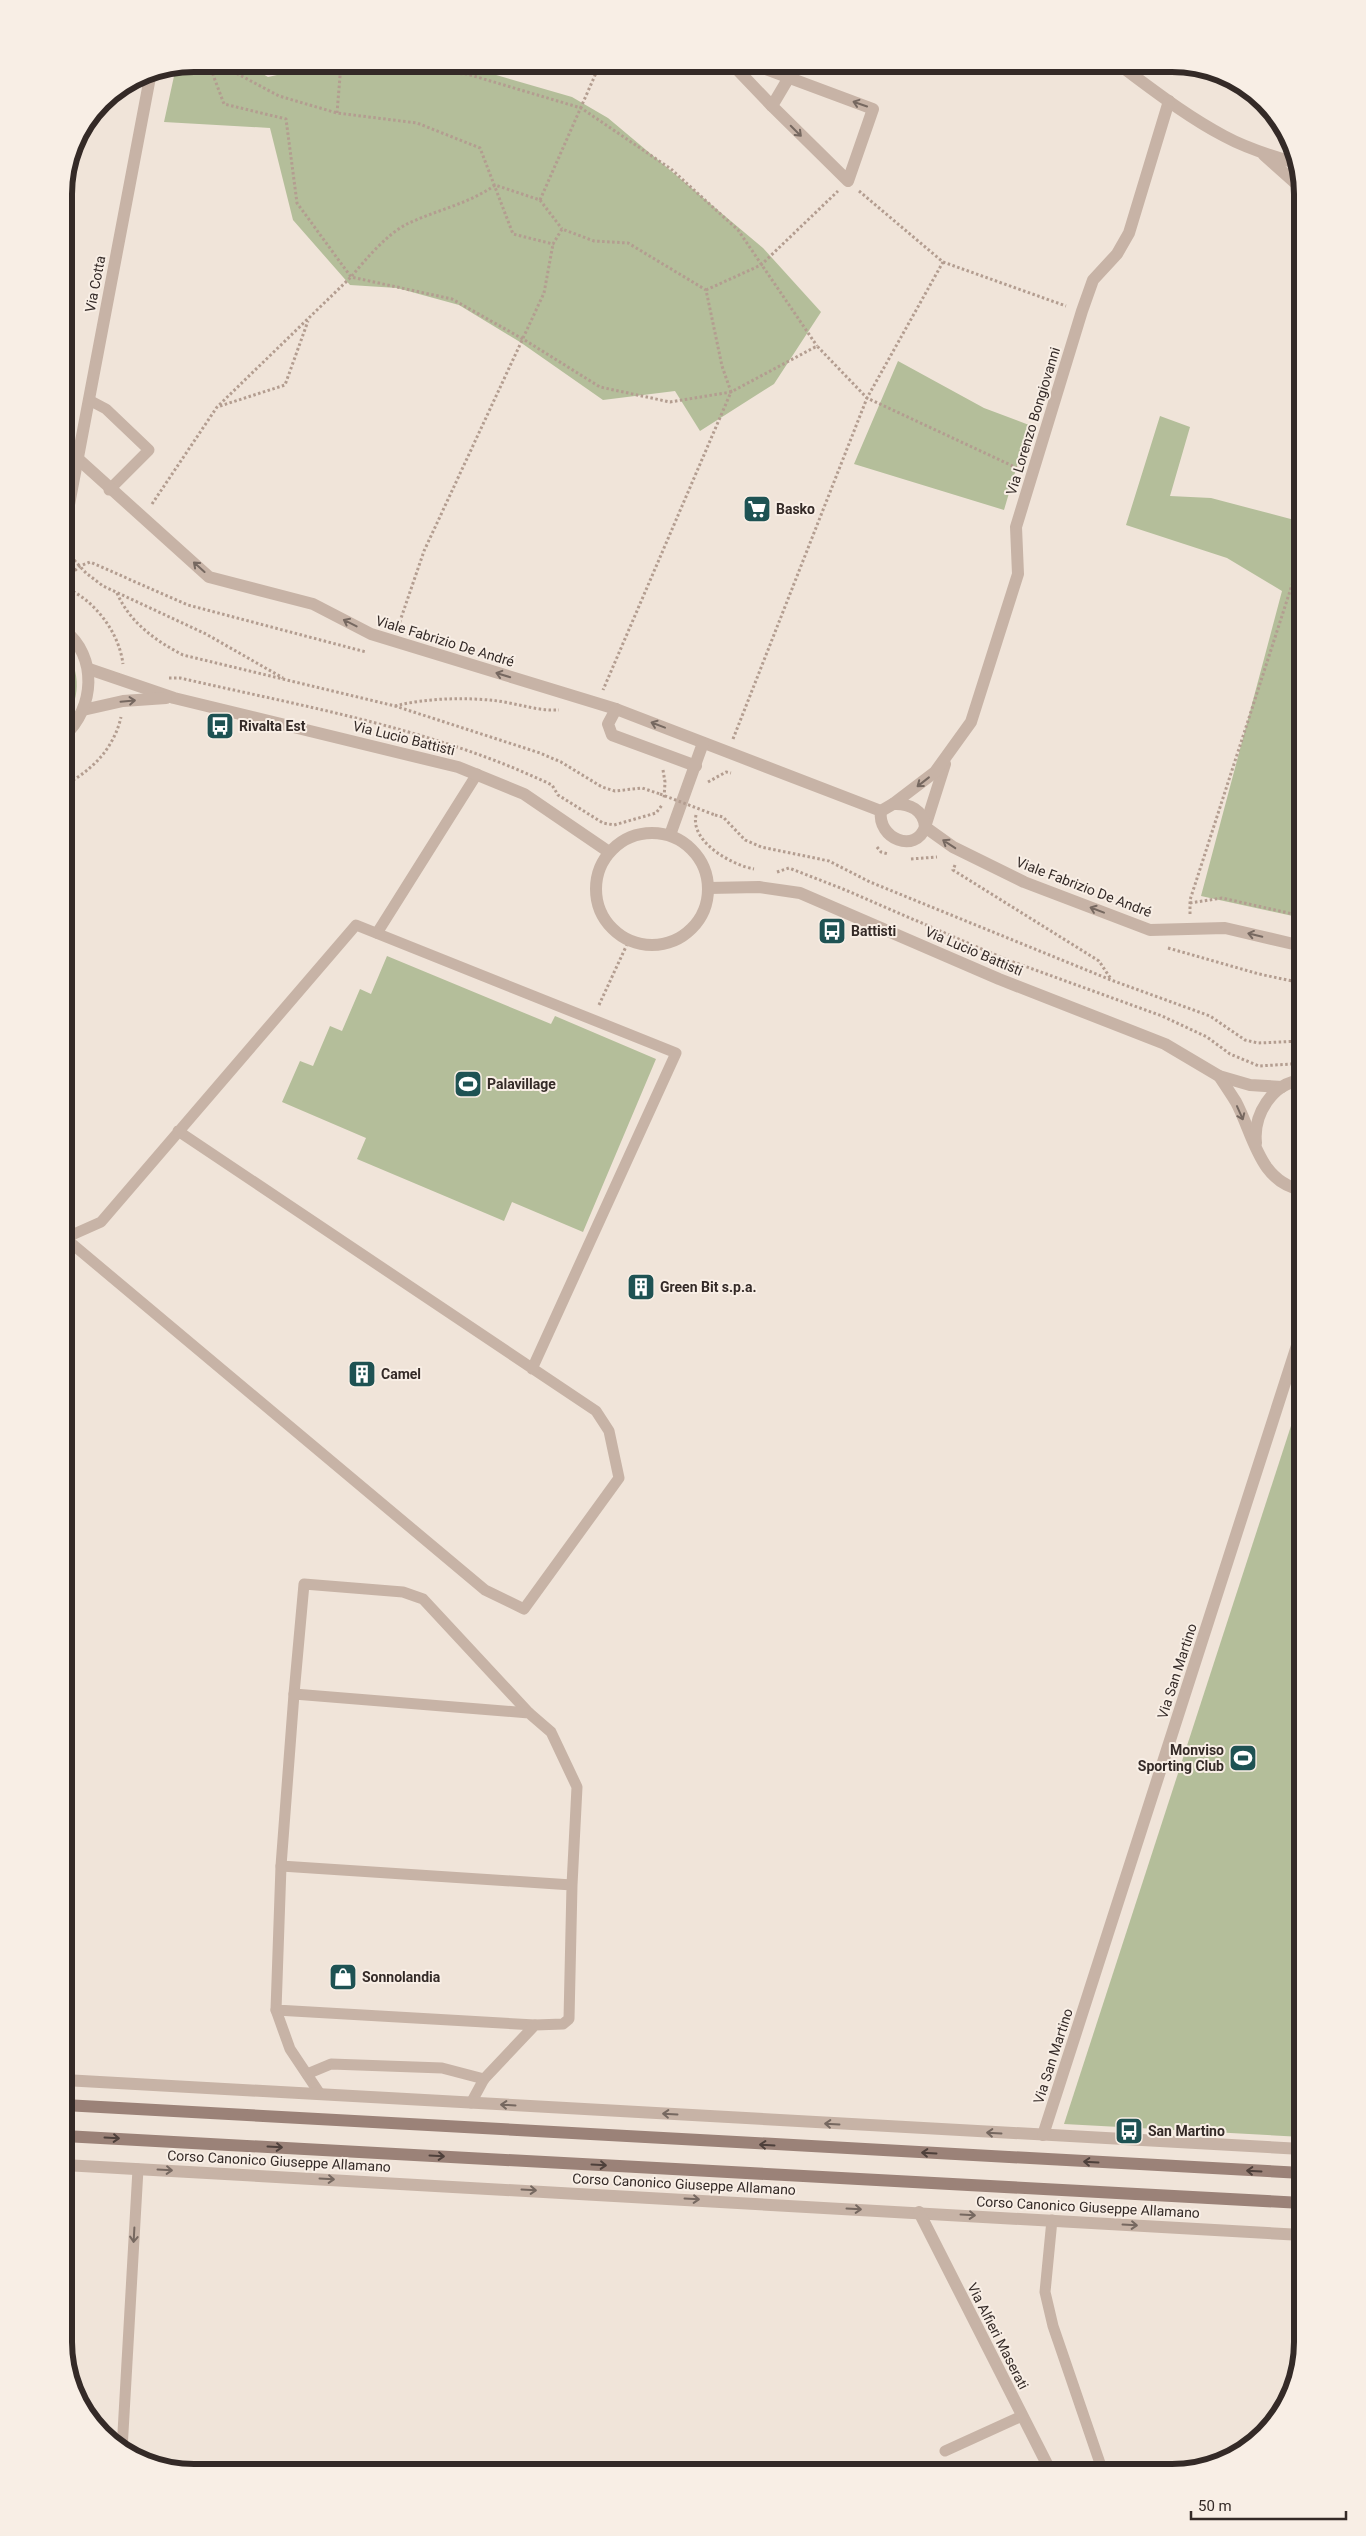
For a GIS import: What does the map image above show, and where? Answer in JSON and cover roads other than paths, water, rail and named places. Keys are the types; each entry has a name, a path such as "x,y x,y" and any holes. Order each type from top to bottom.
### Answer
{"main road":[{"path":"72,2105 1294,2173"},
{"name":"Corso Canonico Giuseppe Allamano","path":"72,2136 1294,2203"}],"street":[{"path":"741,73 848,181 873,109 774,73"},
{"path":"772,106 790,73"},
{"path":"1130,73 1169,101 1224,136 1261,152 1288,161"},
{"name":"Via Cotta","path":"73,481 148,82"},
{"name":"Via Lorenzo Bongiovanni","path":"894,804 935,772 971,722 1018,574 1016,527 1082,311 1094,280 1117,254 1129,233 1169,101"},
{"path":"1261,152 1292,180"},
{"name":"Viale Fabrizio De André","path":"77,458 209,577 313,604 371,634 616,709 880,811"},
{"path":"73,637 84,654 89,669 88,688 83,710 73,728"},
{"name":"Via Lucio Battisti","path":"89,669 174,698 458,767 524,794 608,852"},
{"name":"Via Lucio Battisti","path":"83,710 123,701 174,698"},
{"path":"616,709 608,724 612,735 696,766"},
{"path":"670,835 676,806 696,766 703,743"},
{"name":"Via Lorenzo Bongiovanni","path":"925,827 947,755"},
{"path":"894,804 880,811 881,825 892,838 908,841 917,838 925,827"},
{"name":"Viale Fabrizio De André","path":"894,804 908,805 917,810 924,818 925,827 961,850 1024,882 1150,930 1188,927 1225,928 1294,944"},
{"path":"652,832 670,835 694,852 704,867 709,888 705,909 695,926 682,937 664,944 642,944 629,940 609,926 598,908 595,887 599,868 608,852 619,842 636,835 652,832"},
{"name":"Via Lucio Battisti","path":"709,888 759,887 800,893 999,979 1164,1044 1219,1076 1250,1085 1282,1087"},
{"name":"Via Lucio Battisti","path":"1219,1076 1236,1103 1265,1167 1277,1180 1294,1187"},
{"name":"Via Lucio Battisti","path":"1257,1151 1255,1133 1259,1115 1268,1099 1282,1087 1294,1083"},
{"name":"Via San Martino","path":"1043,2136 1294,1355"},
{"path":"72,2080 1294,2149"},
{"name":"Corso Canonico Giuseppe Allamano","path":"72,2165 1294,2235"},
{"name":"Via Alfieri Maserati","path":"919,2212 1045,2464"}],"lane":[{"path":"89,400 106,409 149,450 110,489"},
{"path":"377,934 477,774"},
{"path":"73,1234 101,1222 356,925 676,1053 532,1369"},
{"path":"73,1245 485,1590 524,1609 619,1478 609,1431 596,1411 178,1131"},
{"path":"276,2010 535,2025 563,2024 569,2019 572,1885 578,1787 551,1732 529,1713 423,1599 403,1592 304,1584 281,1866 276,2010 290,2049 320,2094"},
{"path":"294,1694 529,1713"},
{"path":"281,1866 572,1885"},
{"path":"471,2103 484,2079 535,2025"},
{"path":"307,2074 331,2064 442,2068 484,2079"},
{"path":"123,2440 138,2169"},
{"path":"1052,2220 1045,2292 1053,2326 1100,2464"},
{"path":"946,2451 1022,2416"}],"place":[{"name":"Basko","path":"757,509"},
{"name":"Rivalta Est","path":"220,726"},
{"name":"Battisti","path":"832,931"},
{"name":"Palavillage","path":"468,1084"},
{"name":"Green Bit s.p.a.","path":"641,1287"},
{"name":"Camel","path":"362,1374"},
{"name":"Monviso Sporting Club","path":"1243,1758"},
{"name":"Sonnolandia","path":"343,1977"},
{"name":"San Martino","path":"1129,2131"}]}
